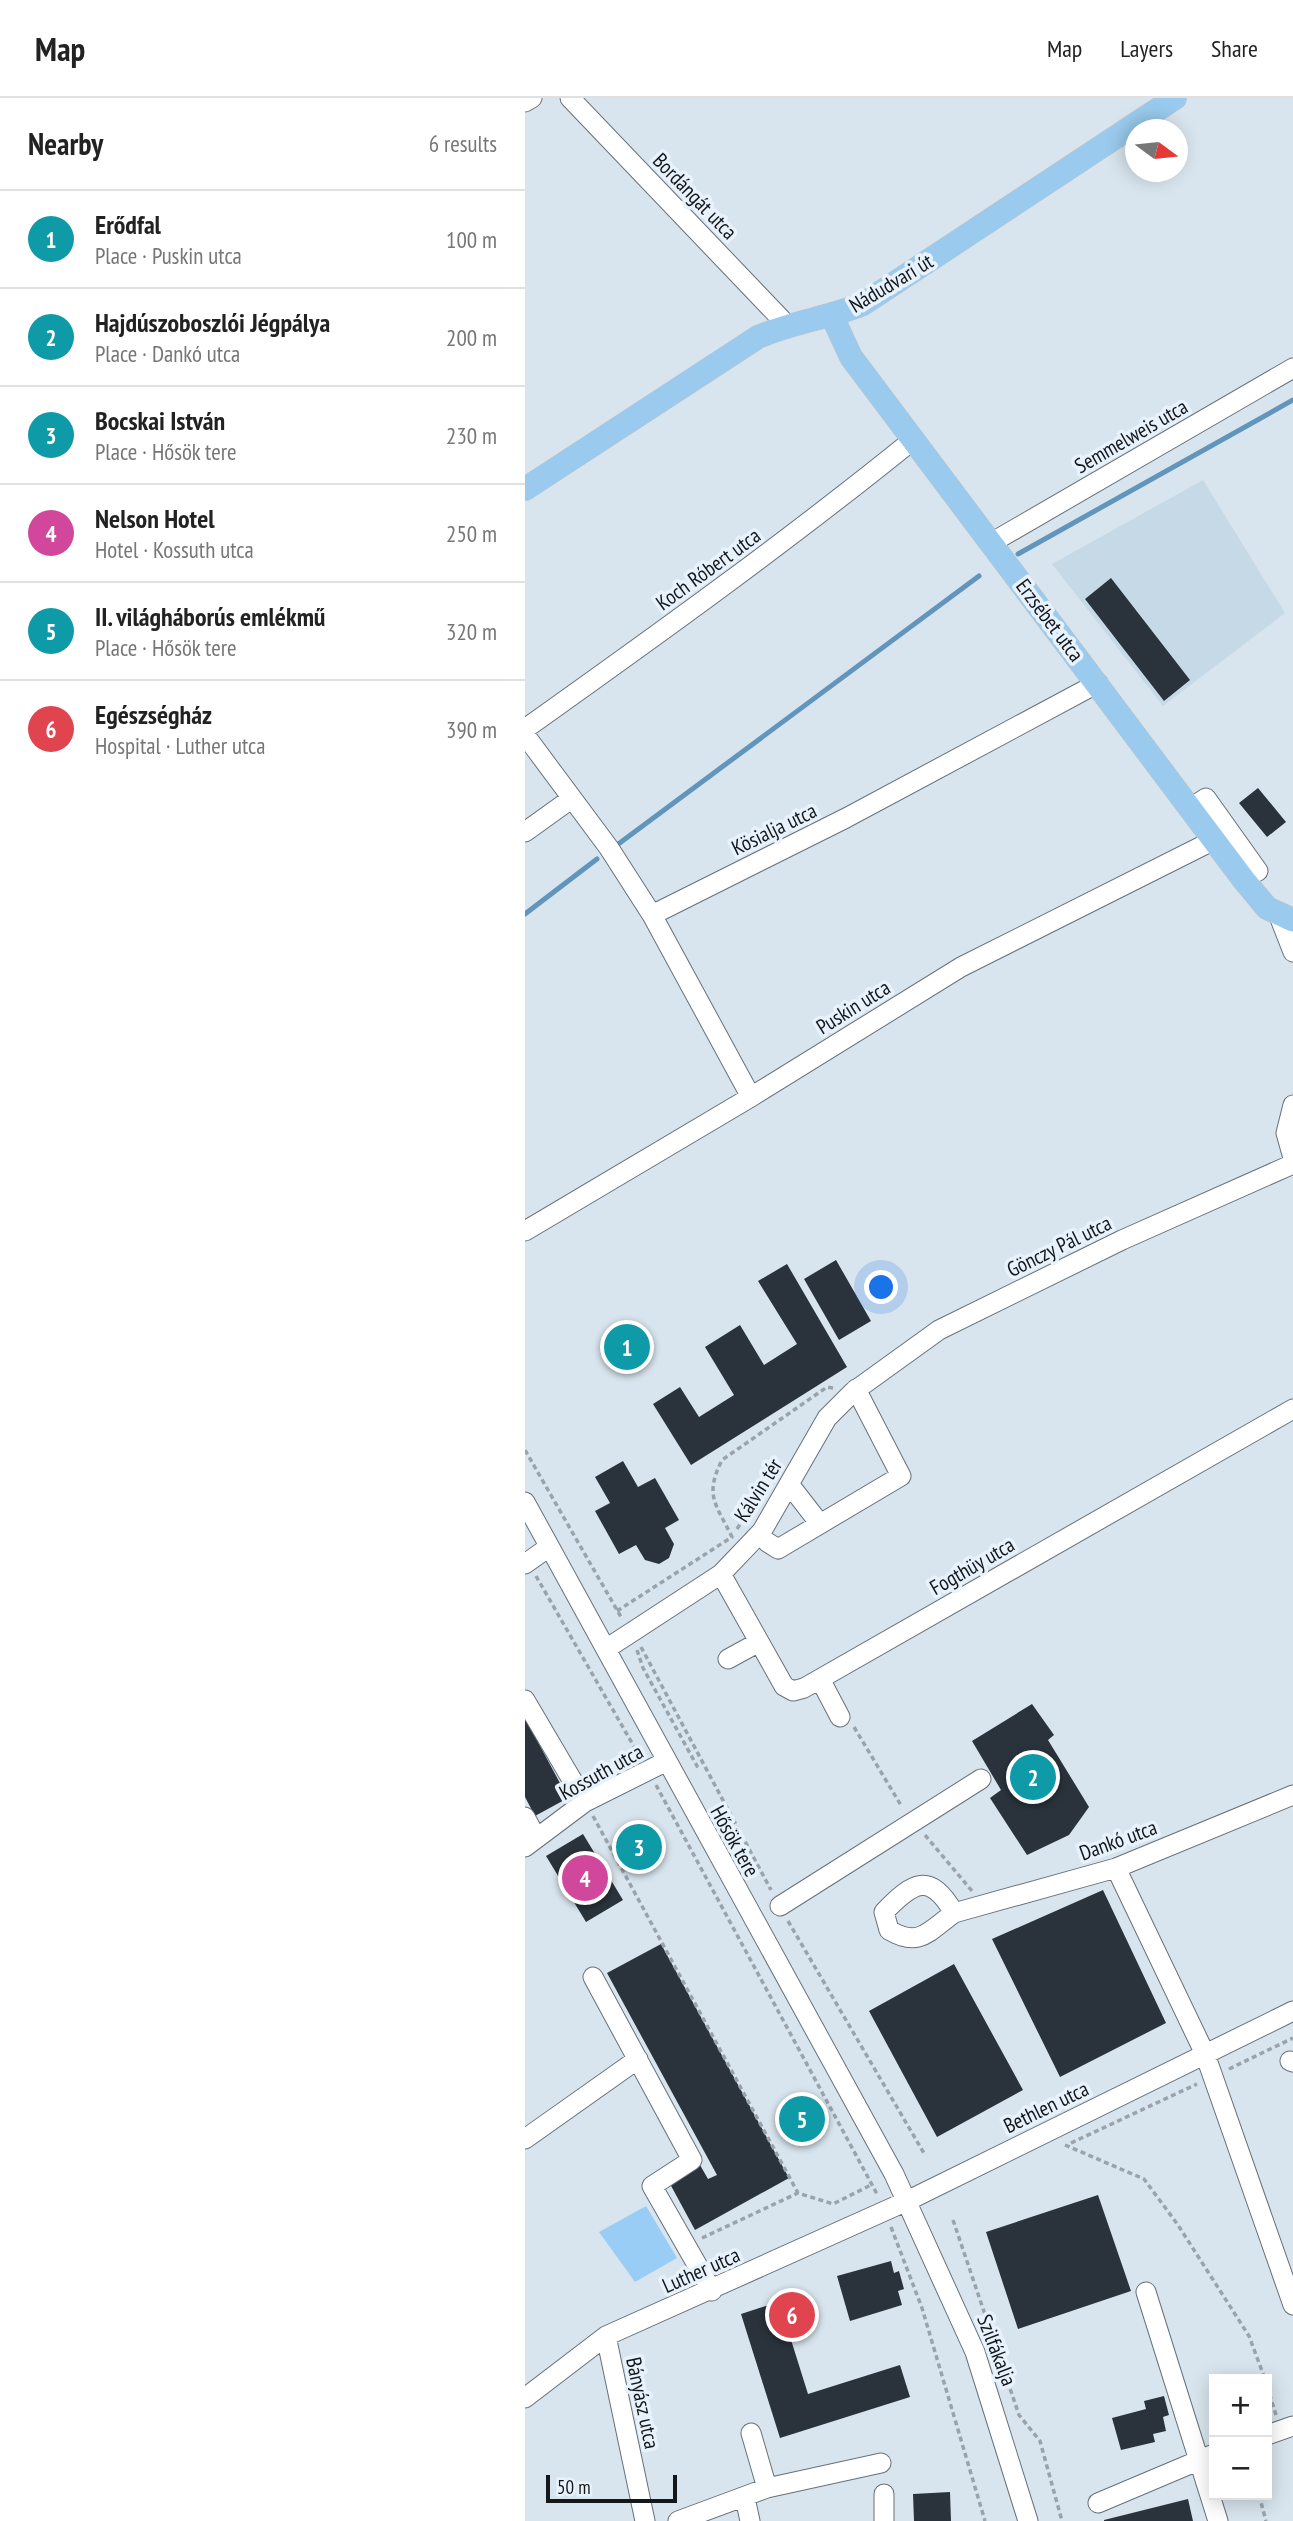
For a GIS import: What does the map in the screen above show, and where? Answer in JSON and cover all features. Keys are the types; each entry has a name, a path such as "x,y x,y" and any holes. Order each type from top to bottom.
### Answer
{"main road":[{"name":"Nádudvari út","path":"525,489 737,350 786,324 832,316 870,299 1175,98"},
{"name":"Erzsébet utca","path":"832,316 851,356 1243,879 1267,908 1286,918"}],"street":[{"path":"525,102 532,98"},
{"name":"Bordángát utca","path":"570,98 786,324"},
{"name":"Semmelweis utca","path":"992,543 1293,368"},
{"name":"Koch Róbert utca","path":"525,729 723,588 913,439"},
{"name":"Kösialja utca","path":"652,915 846,818 1098,684"},
{"path":"525,735 609,848 652,915 751,1097"},
{"path":"1191,808 1206,798 1258,871 1243,879"},
{"path":"525,832 571,799"},
{"name":"Puskin utca","path":"525,1231 751,1097 961,967 1214,840"},
{"path":"1286,918 1293,952"},
{"path":"1293,1105 1286,1133 1293,1158"},
{"name":"Gönczy Pál utca","path":"854,1391 939,1330 1122,1240 1293,1164"},
{"path":"767,1542 778,1549 901,1476 854,1391"},
{"name":"Kálvin tér","path":"639,1633 721,1574 762,1531 827,1418 854,1391"},
{"name":"Fogthüy utca","path":"721,1574 784,1686 793,1691 823,1678 1293,1409"},
{"path":"789,1484 820,1524"},
{"name":"Hősök tere","path":"525,1502 907,2201"},
{"path":"527,1563 549,1548"},
{"path":"606,1649 639,1633"},
{"path":"728,1659 759,1642"},
{"path":"823,1678 845,1718"},
{"path":"525,1700 585,1802"},
{"name":"Kossuth utca","path":"531,1842 585,1802 665,1762"},
{"path":"780,1906 981,1779"},
{"name":"Dankó utca","path":"954,1913 1116,1868 1293,1795"},
{"path":"525,1817 531,1842"},
{"path":"1116,1868 1205,2054 1293,2305"},
{"path":"593,1977 692,2160 652,2186 712,2291"},
{"name":"Bethlen utca","path":"907,2201 1293,2011"},
{"path":"525,2139 638,2059"},
{"name":"Luther utca","path":"525,2398 606,2336 712,2291 907,2201"},
{"name":"Szilfákalja","path":"907,2201 975,2352 1028,2521"},
{"path":"1146,2292 1207,2457 1218,2521"},
{"name":"Bányász utca","path":"606,2336 645,2521"},
{"path":"751,2433 767,2488"},
{"path":"1098,2503 1207,2457"},
{"path":"678,2521 700,2518 767,2488 881,2463"},
{"path":"884,2494 884,2521"},
{"path":"745,2498 750,2521"}],"path":[{"path":"617,1611 732,1537 711,1493 713,1477 722,1460 827,1387 854,1391"},
{"path":"525,1450 617,1611 639,1633 780,1906 925,2155"},
{"path":"527,1563 647,1771 873,2184 833,2204 799,2193 685,2245"},
{"path":"639,1633 638,1658 643,1668"},
{"path":"845,1718 899,1802 984,1905"},
{"path":"585,1802 799,2193"},
{"path":"1053,2151 1293,2038"},
{"path":"1065,2146 1144,2179 1178,2225 1249,2336 1263,2374"},
{"path":"953,2220 1019,2415 1040,2441 1062,2521"},
{"path":"899,2248 922,2308 985,2521"},
{"path":"1272,2403 1280,2430"},
{"path":"1260,2500 1266,2521"}],"shaded area":[{"path":"1203,480 1285,613 1163,706 1052,564"},
{"path":"646,2206 677,2258 635,2282 599,2232"}],"building":[{"path":"1111,578 1190,680 1164,701 1085,599"},
{"path":"1258,788 1286,822 1267,837 1239,803"},
{"path":"836,1260 871,1321 839,1340 804,1279"},
{"path":"787,1264 847,1367 691,1465 653,1404 680,1387 699,1417 734,1395 705,1347 740,1325 764,1365 797,1344 758,1281"},
{"path":"627,1340 632,1342 632,1352 627,1354 622,1352 620,1347 622,1342"},
{"path":"623,1461 638,1487 655,1478 679,1520 665,1528 674,1544 669,1558 659,1564 645,1560 636,1545 619,1554 595,1511 610,1503 595,1477"},
{"path":"1032,1704 1054,1735 1048,1740 1089,1807 1069,1835 1027,1855 990,1798 1001,1790 972,1741"},
{"path":"525,1718 568,1798 535,1816 525,1797"},
{"path":"583,1834 623,1900 586,1922 546,1856"},
{"path":"1103,1890 1166,2023 1060,2077 992,1939"},
{"path":"661,1944 789,2178 695,2230 669,2182 700,2165 708,2179 717,2175 607,1973"},
{"path":"954,1964 1023,2090 937,2137 869,2011"},
{"path":"1098,2195 1131,2291 1018,2329 986,2232"},
{"path":"891,2261 894,2273 899,2271 904,2289 898,2291 902,2305 850,2321 837,2276"},
{"path":"787,2299 795,2324 787,2327 808,2394 900,2365 910,2397 780,2438 741,2314"},
{"path":"1164,2396 1169,2415 1163,2417 1166,2431 1153,2434 1155,2442 1121,2450 1112,2418 1146,2409 1144,2401"},
{"path":"950,2492 951,2521 914,2521 913,2494"},
{"path":"1188,2499 1193,2521 1104,2521 1104,2520"}],"waterway":[{"path":"1018,554 1293,400"},
{"path":"617,845 979,576"},
{"path":"525,914 597,859"}],"place":[{"name":"Erődfal","path":"627,1347"},
{"name":"Hajdúszoboszlói Jégpálya","path":"1033,1777"},
{"name":"Bocskai István","path":"639,1847"},
{"name":"Nelson Hotel","path":"585,1878"},
{"name":"II. világháborús emlékmű","path":"802,2119"},
{"name":"Egészségház","path":"792,2315"}]}
